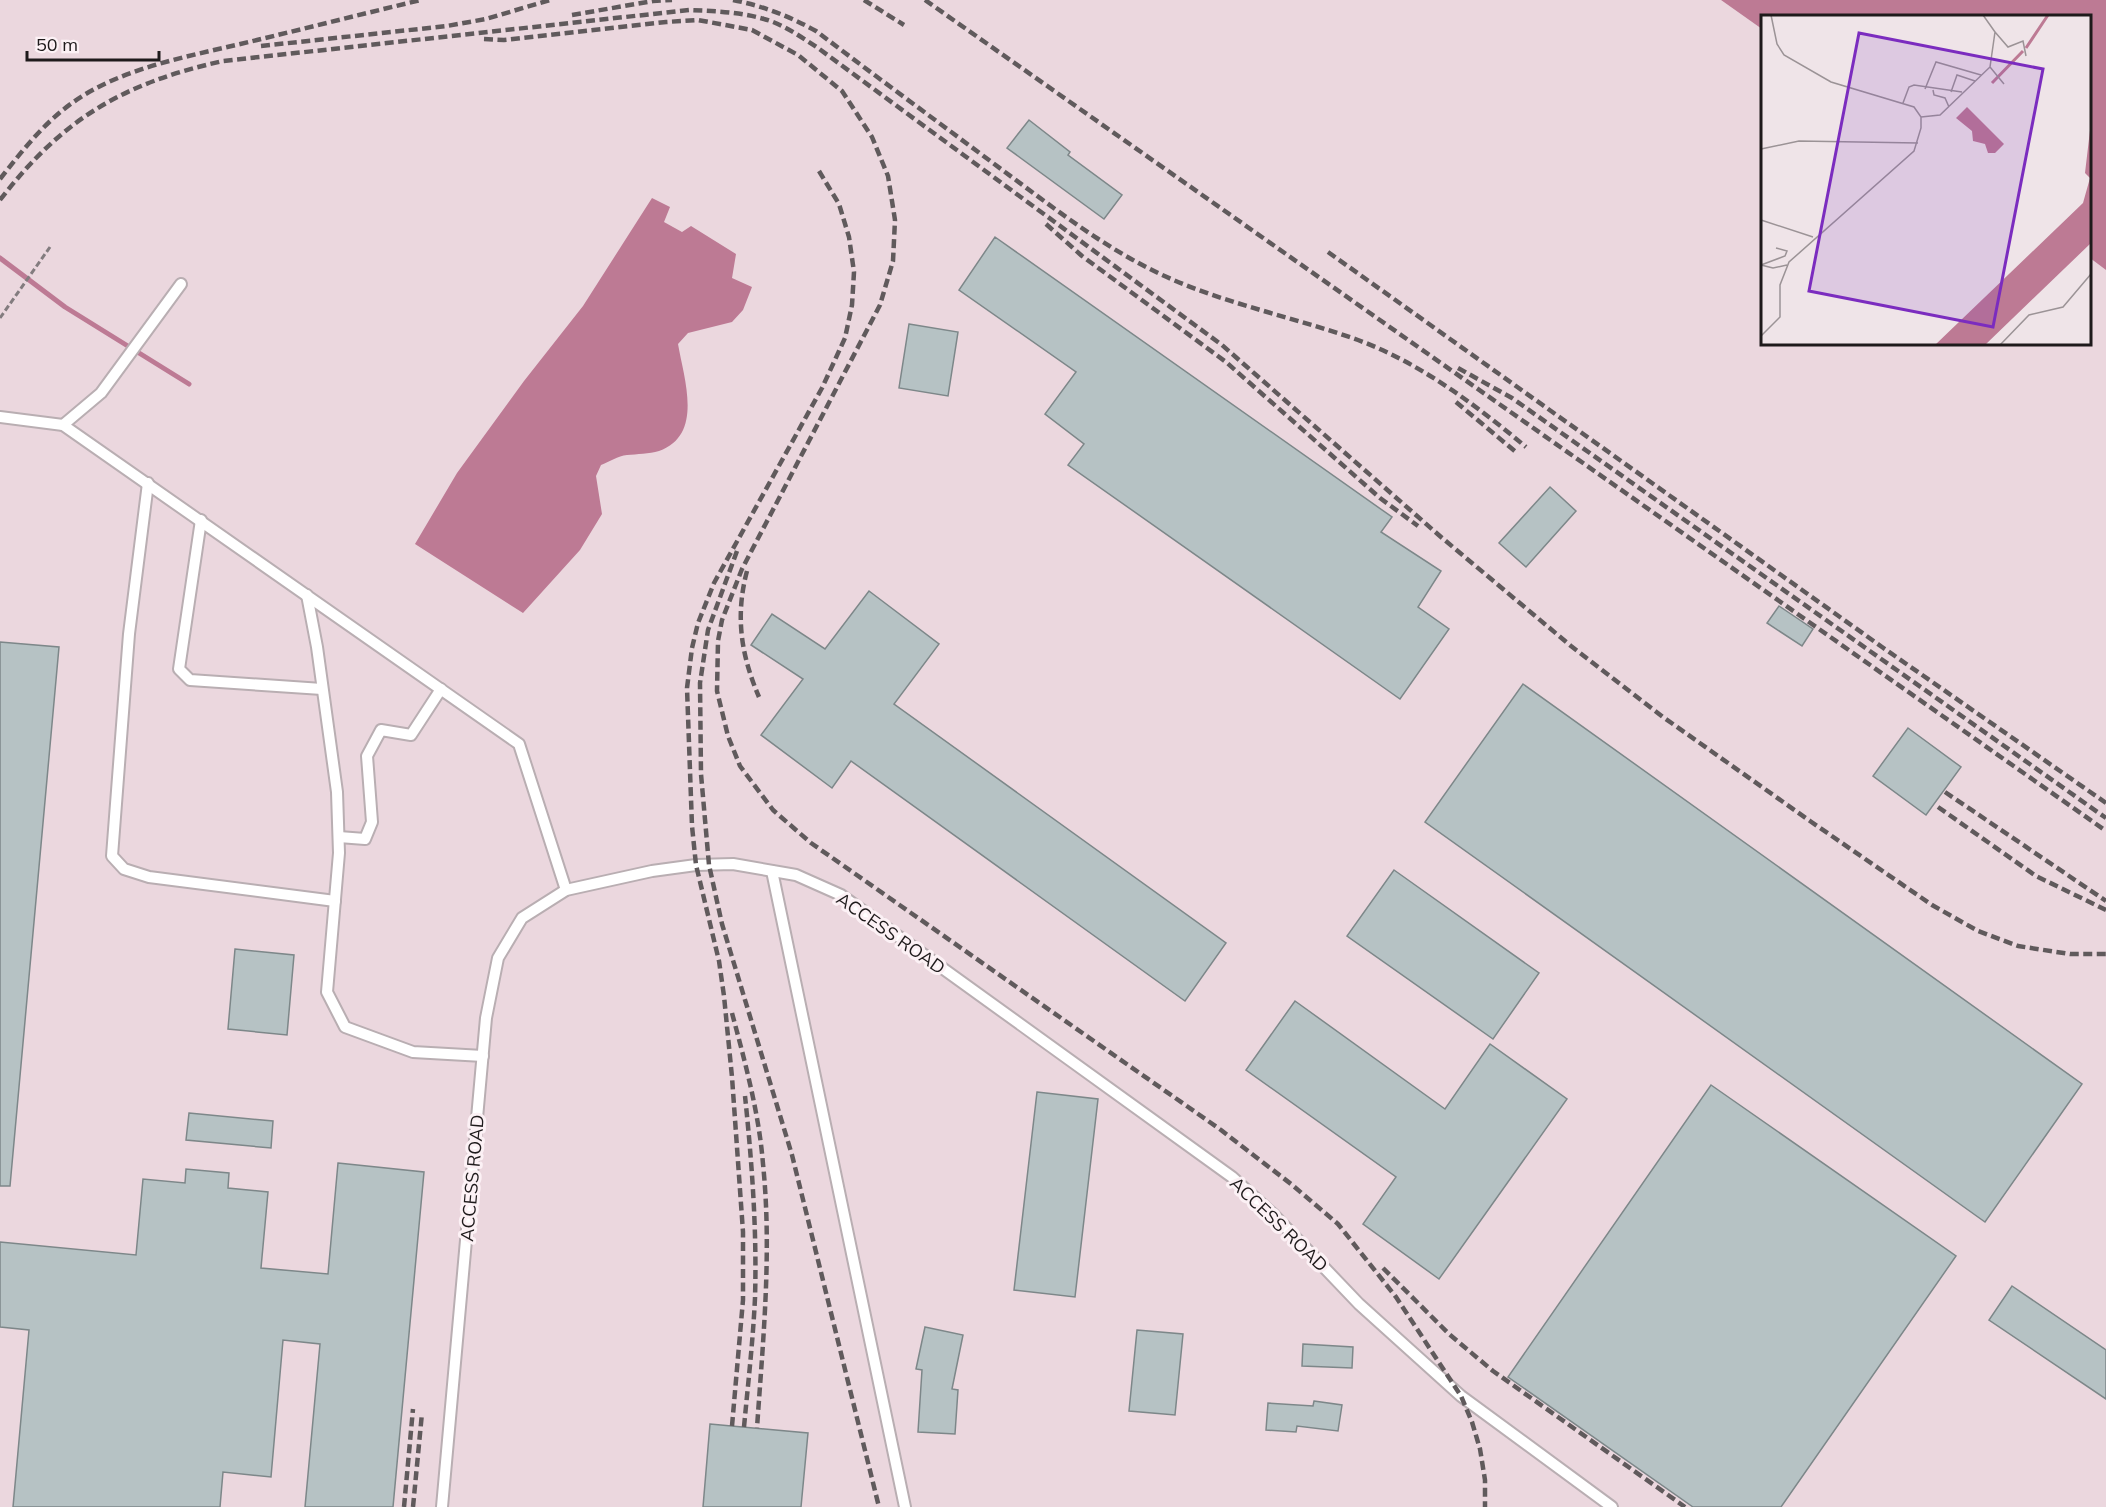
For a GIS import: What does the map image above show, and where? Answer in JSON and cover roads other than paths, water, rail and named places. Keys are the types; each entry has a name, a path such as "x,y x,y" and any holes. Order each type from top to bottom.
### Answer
{"lane":[{"path":"63,424 101,393 181,284"},
{"path":"0,417 63,424 519,744 566,890"},
{"path":"148,483 129,634 112,856 124,869 149,877 335,901"},
{"path":"201,520 179,669 190,680 322,689"},
{"path":"307,595 337,792 339,837 327,992 345,1027 413,1052 483,1056"},
{"path":"339,837 365,839 372,822 367,756 381,730 411,735 441,689"},
{"name":"ACCESS ROAD","path":"442,1507 486,1018 498,958 522,918 566,890 652,871 696,865 733,864 796,875 841,895 1232,1177 1274,1215 1359,1304 1461,1396 1612,1507"},
{"path":"772,871 905,1507"}],"waterway":[{"path":"0,258 65,307 189,384"}],"railway":[{"path":"0,179 33,138 61,111 92,90 114,80 161,63 421,0"},
{"path":"261,46 447,26 486,19 550,0"},
{"path":"572,15 653,1 672,0"},
{"path":"733,0 776,12 816,31 1057,210 1129,258 1199,290 1332,331 1381,349 1446,386 1526,447"},
{"path":"864,0 904,25"},
{"path":"925,0 2106,831"},
{"path":"0,200 48,147 98,108 155,80 223,61 689,10 736,13 771,21 818,48 1222,345 1441,537 1571,646 1663,717 1810,821 1932,905 1978,931 2018,946 2070,954 2106,954"},
{"path":"484,39 504,40 698,20 752,30 798,55 842,91 872,137 888,176 895,220 893,261 880,305 742,569 722,620 718,641 717,691 728,736 740,766 773,810 811,843 1221,1130 1338,1224 1396,1297 1461,1396 1480,1449 1485,1480 1485,1507"},
{"path":"732,1426 743,1300 743,1232 724,996 719,961 696,865 692,826 687,688 698,623 714,583 822,388 845,338 852,305 854,272 849,237 839,204 819,171"},
{"path":"1046,224 1082,256 1226,362 1380,498 1418,526"},
{"path":"1328,252 1882,647 2106,803"},
{"path":"1458,368 1512,398 2106,818"},
{"path":"1456,402 1517,453"},
{"path":"737,551 708,630 700,683 701,774 709,865 722,924 792,1155 879,1507"},
{"path":"747,571 741,604 742,635 748,666 759,697"},
{"path":"1945,792 2106,901"},
{"path":"1938,807 2036,876 2106,910"},
{"path":"732,1013 755,1107 766,1197 766,1296 757,1428"},
{"path":"744,1427 755,1298 753,1197 745,1096"},
{"path":"1383,1268 1449,1334 1493,1371 1685,1507"},
{"path":"404,1507 413,1409"},
{"path":"413,1507 422,1413"}]}
